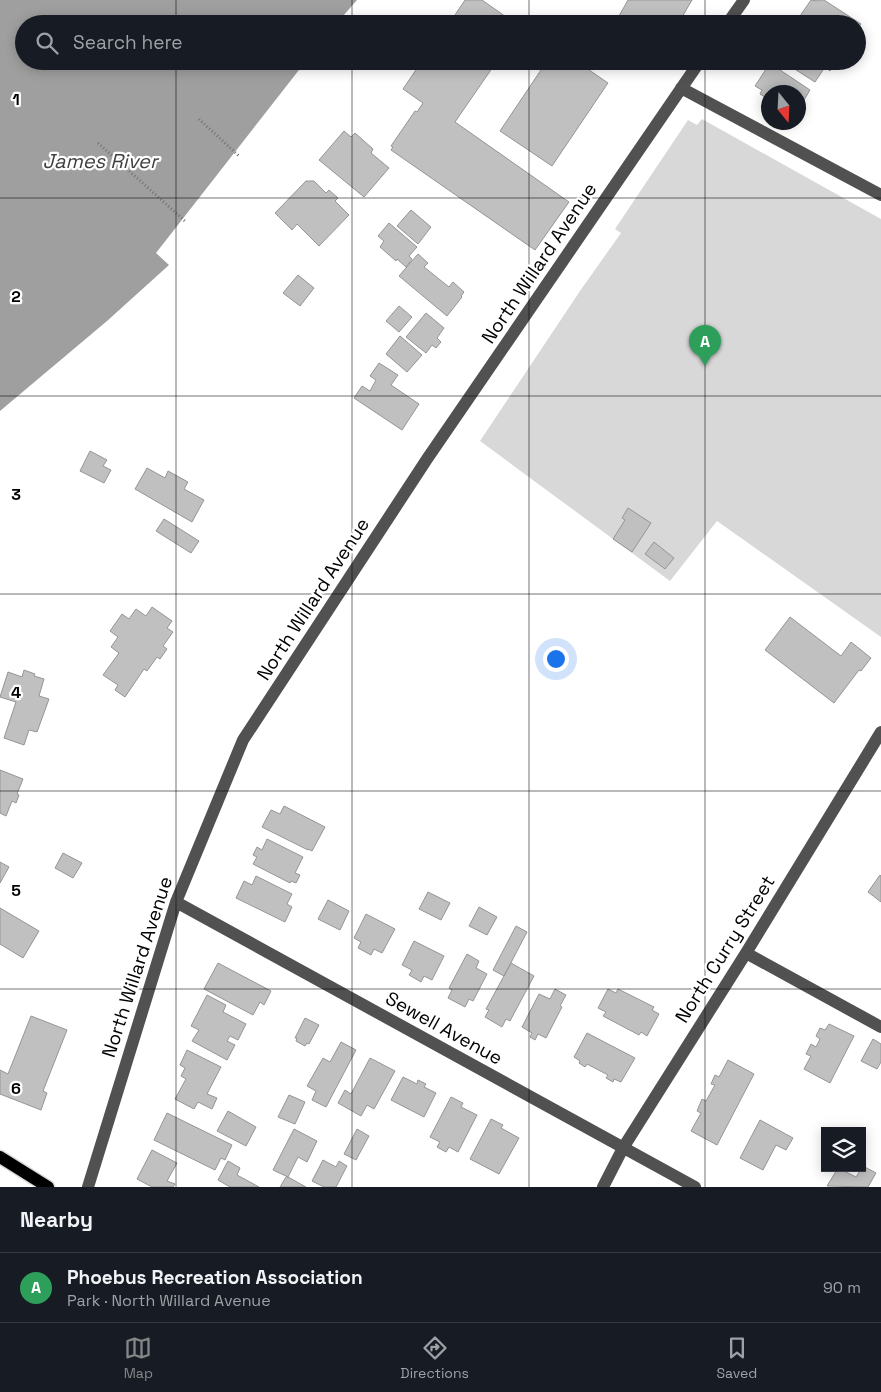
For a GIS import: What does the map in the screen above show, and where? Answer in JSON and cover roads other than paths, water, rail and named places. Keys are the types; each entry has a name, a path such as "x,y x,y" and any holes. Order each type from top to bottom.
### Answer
{"main road":[{"path":"0,1157 48,1187"}],"street":[{"path":"733,15 744,0"},
{"name":"North Willard Avenue","path":"88,1187 176,902 243,740 432,451 694,70"},
{"path":"681,88 881,195"},
{"name":"North Curry Street","path":"603,1187 623,1148 746,954 881,732"},
{"name":"Sewell Avenue","path":"176,902 695,1187"},
{"path":"746,954 881,1027"}],"water":[{"name":"James River","path":"0,0 357,0 344,15 15,15 15,70 299,70 156,253 169,265 107,321 0,411"}],"place":[{"name":"Phoebus Recreation Association","path":"705,366"}]}
